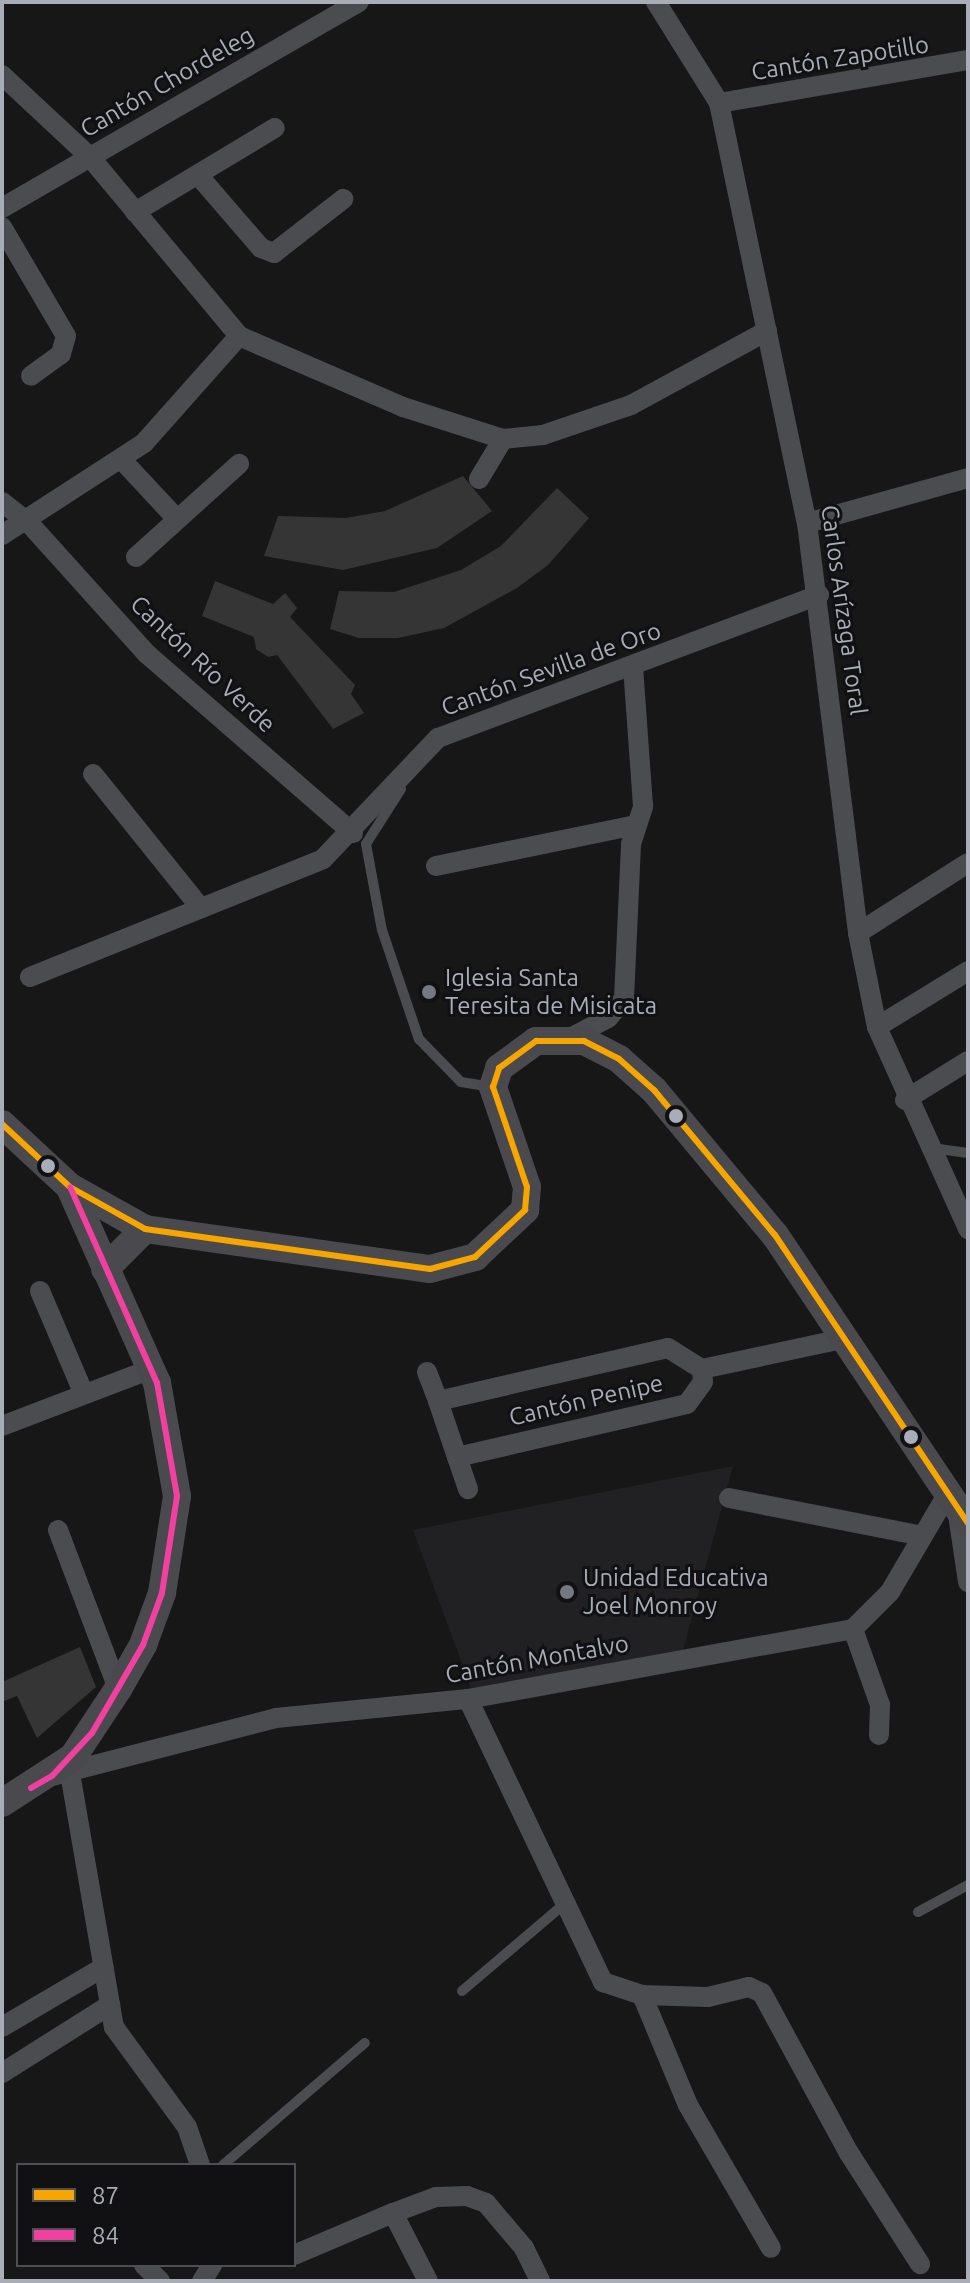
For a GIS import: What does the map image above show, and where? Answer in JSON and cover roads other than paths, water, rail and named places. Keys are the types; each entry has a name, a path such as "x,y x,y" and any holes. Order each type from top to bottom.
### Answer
{"street":[{"name":"Cantón Chordeleg","path":"2,208 359,2"},
{"name":"Carlos Arízaga Toral","path":"656,2 719,103 807,523 819,595 858,933 877,1027 905,1100 968,1229"},
{"name":"Cantón Zapotillo","path":"719,103 968,60"},
{"path":"2,75 90,157 239,336 403,407 503,439 543,435 631,405 767,331"},
{"path":"135,212 275,128"},
{"path":"198,175 261,248 274,253 285,250 343,199"},
{"path":"2,227 66,336 61,354 31,376"},
{"path":"2,535 28,522 144,443 239,336"},
{"path":"479,479 503,439"},
{"path":"121,459 177,519"},
{"path":"136,557 239,464"},
{"path":"807,523 968,478"},
{"name":"Cantón Río Verde","path":"2,502 28,522 147,654 353,833"},
{"name":"Cantón Sevilla de Oro","path":"30,977 199,906 323,859 353,833 407,765 438,738 819,595"},
{"path":"2,1124 70,1187 145,1229 430,1269 475,1257 525,1210 527,1187 493,1087 514,1052 536,1041 572,1037 608,1018 624,999 636,825 643,782 633,667"},
{"path":"93,774 199,906"},
{"path":"436,866 636,825"},
{"path":"858,933 968,863"},
{"path":"877,1027 968,971"},
{"path":"572,1037 619,1059 654,1090 775,1235 847,1338 958,1509 968,1582"},
{"path":"905,1100 968,1061"},
{"path":"2,1803 61,1774 92,1733 118,1689 143,1645 162,1593 177,1496 151,1369 70,1187"},
{"path":"105,1269 145,1229"},
{"path":"40,1291 84,1394"},
{"path":"702,1369 847,1338"},
{"name":"Cantón Penipe","path":"438,1401 668,1348 702,1369 703,1382 687,1404 457,1457"},
{"path":"2,1426 151,1369"},
{"path":"427,1372 468,1489"},
{"path":"729,1498 922,1536"},
{"path":"879,1735 880,1705 853,1629 890,1592 922,1536 958,1509"},
{"path":"58,1530 118,1689"},
{"name":"Cantón Montalvo","path":"61,1774 276,1718 468,1699 853,1629"},
{"path":"468,1699 562,1906 603,1982 642,1995 708,1997 749,1987 762,1993 827,2116 920,2264"},
{"path":"61,1774 110,2005 126,2051 187,2127 199,2163"},
{"path":"2,2015 103,1961"},
{"path":"2,2027 103,1961"},
{"path":"642,1995 688,2105 771,2248"},
{"path":"2,2073 110,2005"},
{"path":"296,2254 436,2197 467,2196 486,2203 524,2248 540,2281"},
{"path":"393,2213 428,2281"}],"lane":[{"path":"407,765 405,783 366,844 382,930 419,1039 461,1082 493,1087"},
{"path":"930,1147 968,1153"},
{"path":"918,1912 968,1885"},
{"path":"462,1991 562,1906"},
{"path":"225,2163 365,2043"}],"place":[{"name":"Iglesia Santa Teresita de Misicata","path":"429,992"},
{"name":"Unidad Educativa Joel Monroy","path":"567,1592"}]}
